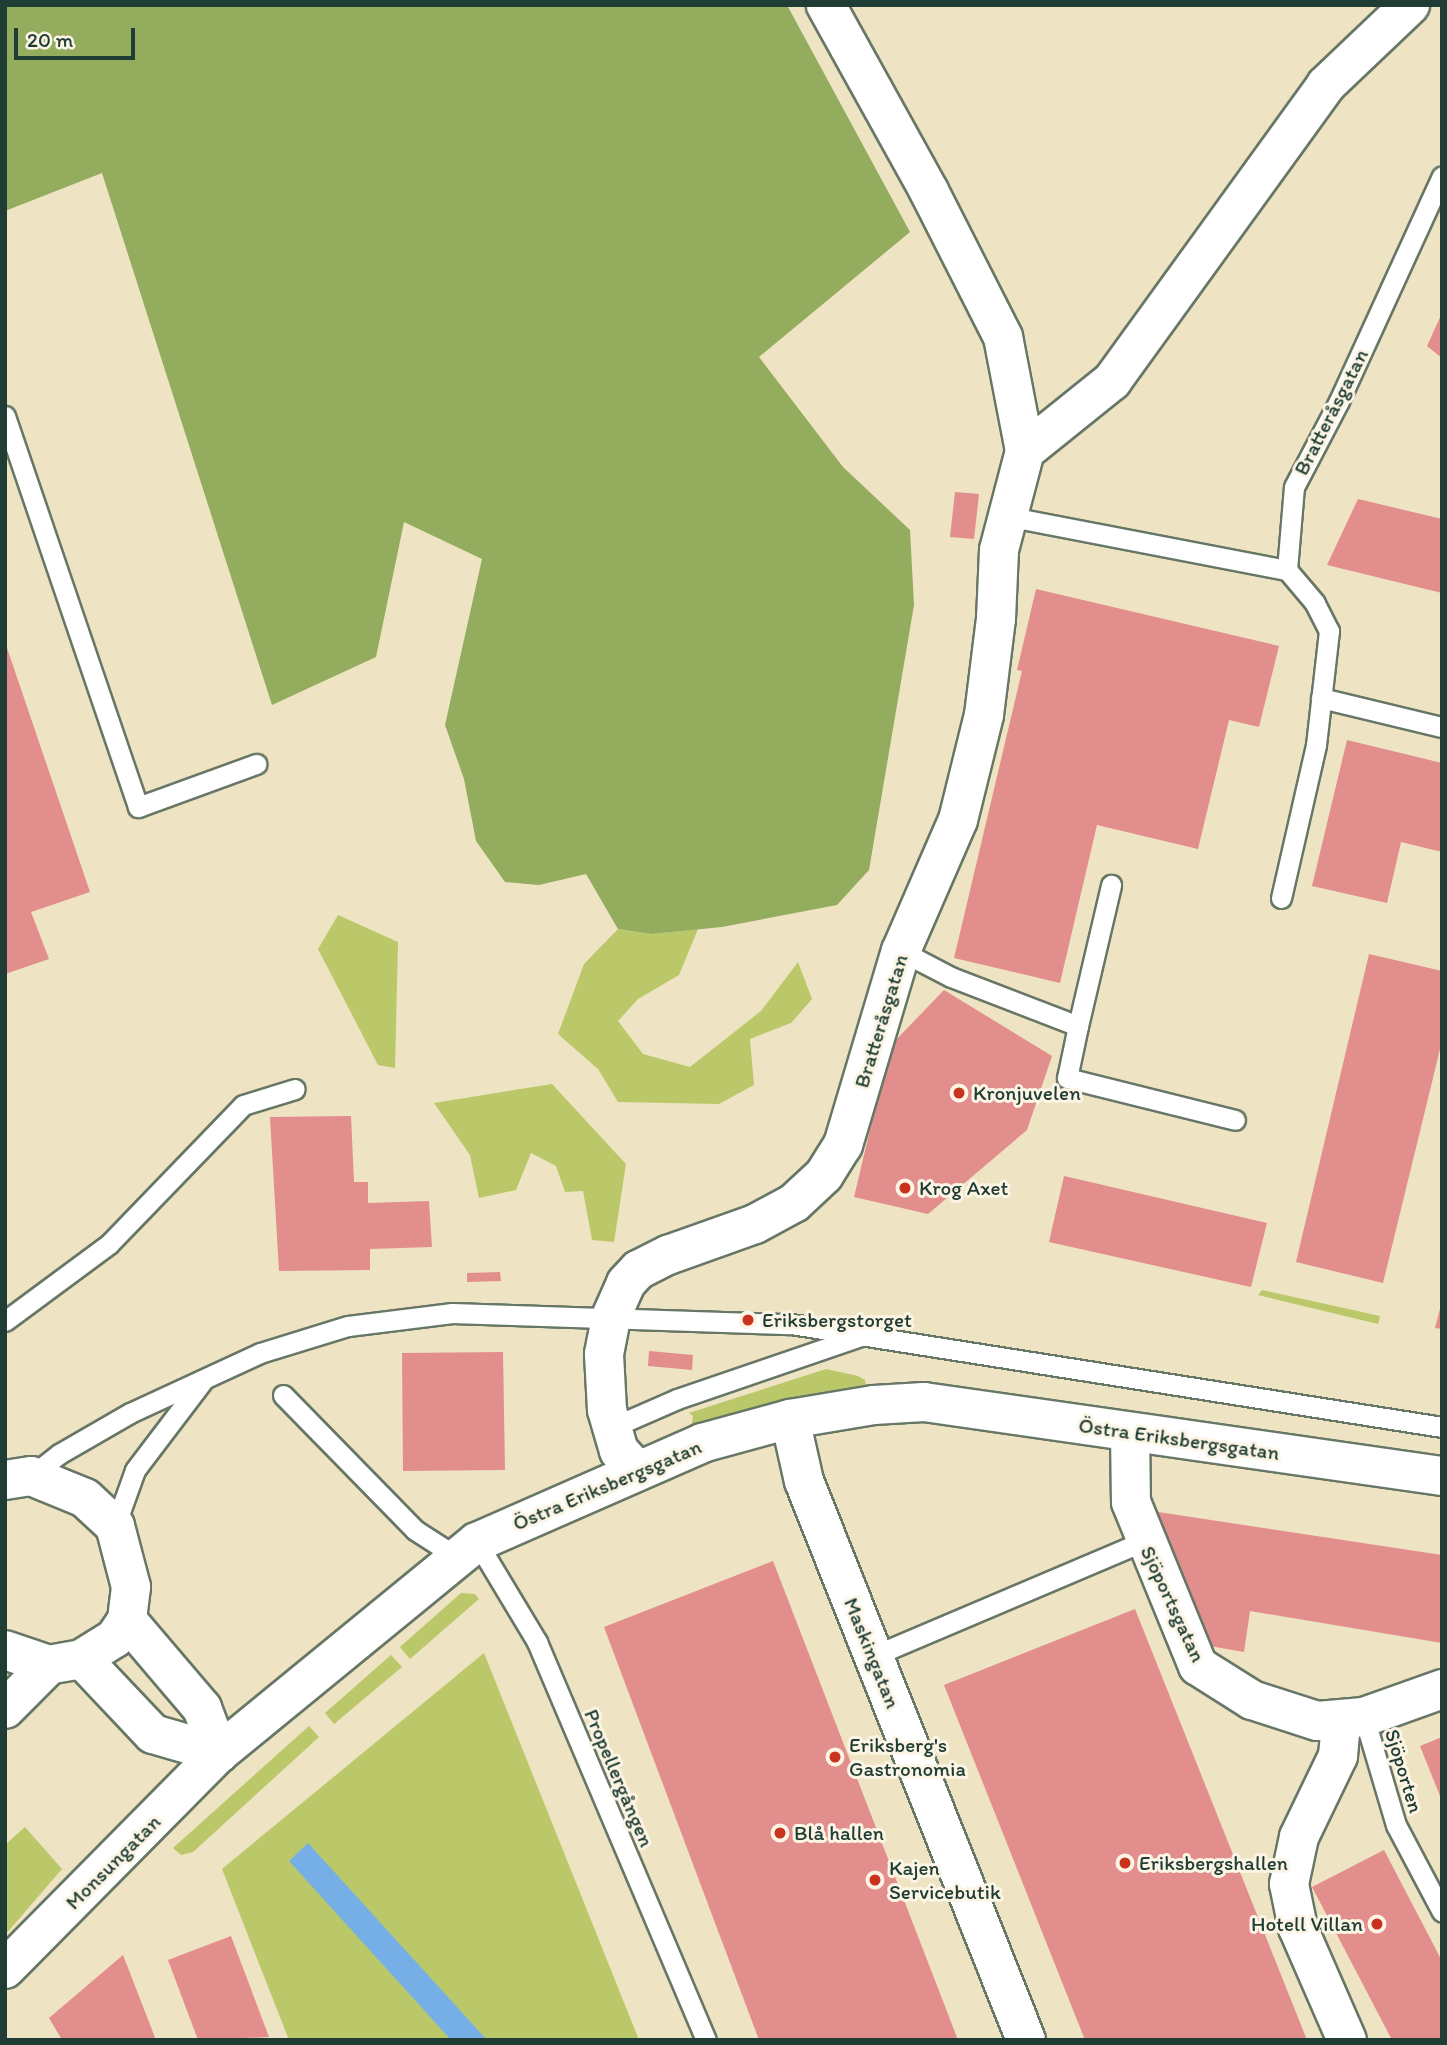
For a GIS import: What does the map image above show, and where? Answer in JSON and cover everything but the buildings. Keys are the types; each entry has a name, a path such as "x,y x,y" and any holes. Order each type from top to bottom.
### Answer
{"street":[{"name":"Bratteråsgatan","path":"636,1469 619,1451 607,1410 604,1354 611,1317 626,1283 638,1270 668,1255 755,1224 794,1203 824,1175 843,1145 901,951 958,820 984,715 1006,516 1025,451 1003,337 929,191 825,5"},
{"path":"1025,451 1112,381 1326,85 1410,5"},
{"name":"Östra Eriksbergsgatan","path":"219,1753 467,1549 636,1469 702,1443 790,1419 874,1405 924,1402 1442,1476"},
{"name":"Maskingatan","path":"790,1419 804,1481 1026,2040"},
{"name":"Sjöportsgatan","path":"1130,1432 1130,1502 1198,1666 1222,1684 1284,1713 1353,1719 1442,1689"},
{"path":"5,1709 66,1662 115,1638 127,1620 129,1568 115,1526 85,1498 13,1477"},
{"path":"127,1620 202,1708 219,1753"},
{"path":"5,1650 66,1662 153,1734 219,1753"},
{"path":"1347,2040 1298,1928 1289,1884 1299,1836 1353,1719"},
{"name":"Monsungatan","path":"5,1969 219,1753"}],"lane":[{"name":"Bratteråsgatan","path":"1287,570 1294,486 1339,401 1442,176"},
{"path":"5,416 138,807 256,764"},
{"path":"1006,516 1287,570 1315,603 1329,631 1316,745 1281,898"},
{"path":"1321,698 1442,727"},
{"path":"1111,885 1066,1077 1235,1120"},
{"path":"901,951 951,977 1078,1026"},
{"path":"5,1321 109,1244 243,1105 295,1089"},
{"path":"13,1477 206,1376 284,1343 380,1320 453,1313 748,1320 865,1334 1442,1427"},
{"path":"613,1427 677,1399 865,1334"},
{"path":"115,1526 135,1470 206,1376"},
{"path":"283,1395 415,1530 467,1549"},
{"path":"873,1656 1144,1541"},
{"name":"Propellergången","path":"467,1549 537,1642 706,2040"},
{"name":"Sjöporten","path":"1353,1719 1396,1825 1442,1912"}],"green space":[{"path":"5,5 787,5 910,232 759,357 843,467 910,530 914,605 869,870 837,905 722,927 651,934 618,929 586,874 539,885 505,882 476,841 464,779 445,725 482,559 404,522 376,657 272,705 102,173 5,211"},
{"path":"338,915 398,942 395,1068 378,1065 318,949"},
{"path":"618,929 651,934 698,929 679,975 638,999 618,1021 643,1054 690,1067 761,1011 798,962 812,999 791,1023 750,1039 754,1085 719,1104 618,1102 598,1069 558,1034 584,964"},
{"path":"552,1084 626,1164 614,1242 592,1240 583,1191 565,1192 556,1166 531,1153 516,1190 479,1198 470,1155 434,1103"},
{"path":"1262,1290 1380,1316 1378,1324 1258,1295"},
{"path":"826,1369 858,1376 865,1380 867,1389 691,1431 693,1416 689,1413"},
{"path":"461,1593 475,1594 479,1599 410,1659 400,1647"},
{"path":"484,1653 639,2040 289,2040 222,1869"},
{"path":"391,1655 402,1667 334,1724 325,1713"},
{"path":"309,1726 319,1737 193,1852 181,1855 173,1848"},
{"path":"25,1827 62,1869 5,1935 5,1845"}],"water":[{"path":"308,1843 487,2040 451,2040 289,1861"}],"place":[{"name":"Kronjuvelen","path":"959,1093"},
{"name":"Krog Axet","path":"905,1188"},
{"name":"Eriksbergstorget","path":"748,1320"},
{"name":"Eriksberg's Gastronomia","path":"835,1757"},
{"name":"Blå hallen","path":"780,1833"},
{"name":"Eriksbergshallen","path":"1125,1863"},
{"name":"Kajen Servicebutik","path":"875,1880"},
{"name":"Hotell Villan","path":"1377,1924"}]}
